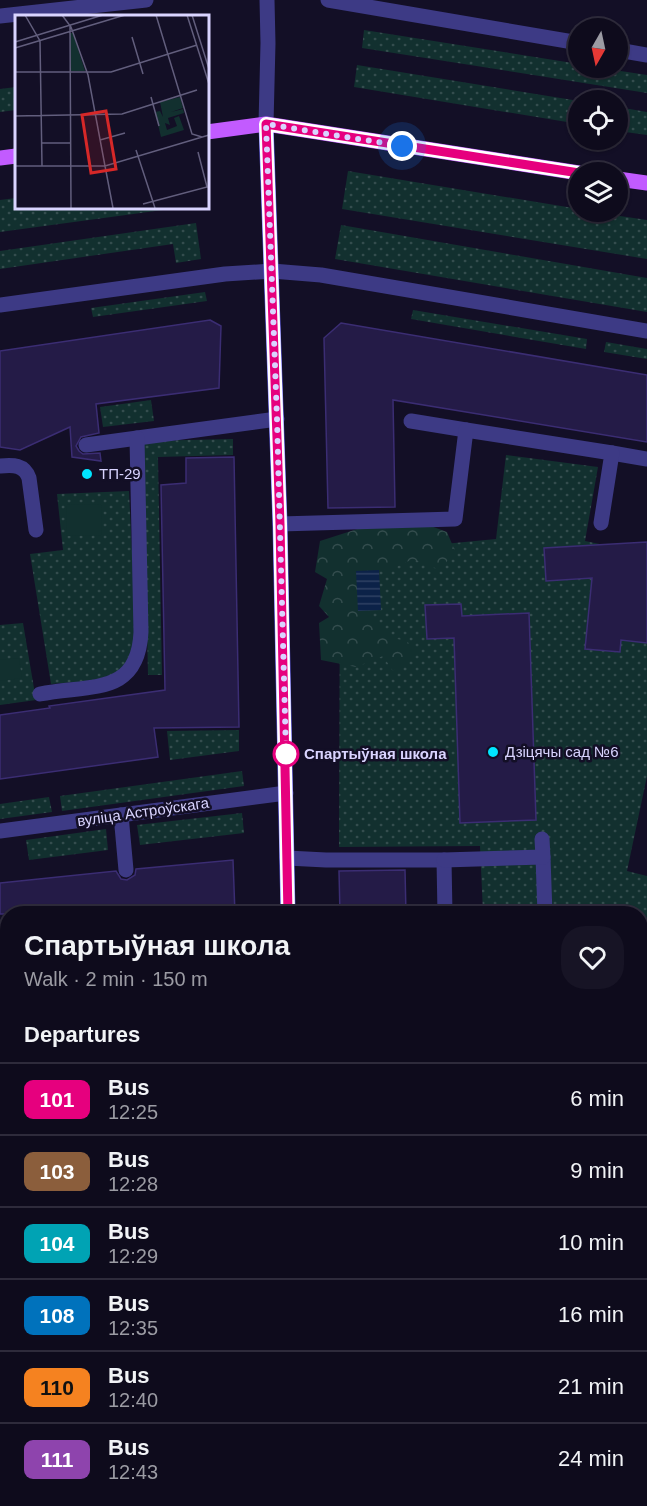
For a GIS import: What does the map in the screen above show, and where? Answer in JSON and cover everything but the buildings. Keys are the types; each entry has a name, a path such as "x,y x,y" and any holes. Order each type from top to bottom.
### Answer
{"main road":[{"path":"208,132 266,124 568,171"},
{"path":"266,124 280,524 288,906"},
{"path":"0,158 15,156"},
{"path":"628,180 647,183"}],"street":[{"path":"0,16 146,0"},
{"path":"266,124 267,0"},
{"path":"328,0 568,41"},
{"path":"628,52 647,55"},
{"path":"0,305 225,274 272,271 321,275 647,331"},
{"path":"87,445 277,419"},
{"path":"411,421 647,459"},
{"path":"280,524 455,519 466,429"},
{"path":"40,694 116,681 130,671 137,657 141,632 137,438"},
{"path":"601,523 612,453"},
{"path":"0,466 14,465 26,471 36,530"},
{"name":"вуліца Астроўскага","path":"0,831 286,792"},
{"path":"121,815 126,870"},
{"path":"542,839 545,906"},
{"path":"287,858 444,860 543,857"},
{"path":"444,860 445,906"}],"green space":[{"path":"364,30 568,62 568,78 628,78 628,72 647,75 647,93 628,90 362,48"},
{"path":"357,65 568,99 568,122 354,87"},
{"path":"15,87 15,110 0,112 0,89"},
{"path":"628,109 647,112 647,135 628,132"},
{"path":"348,171 568,207 568,222 628,222 628,217 647,220 647,259 342,209"},
{"path":"15,198 15,208 178,208 0,232 0,200"},
{"path":"196,223 201,259 176,263 173,244 0,269 0,251"},
{"path":"341,225 647,278 647,312 335,259"},
{"path":"205,292 207,301 93,317 91,308"},
{"path":"413,310 587,339 586,349 411,319"},
{"path":"606,342 647,349 647,359 604,352"},
{"path":"151,400 154,421 103,427 100,407"},
{"path":"233,439 233,455 158,457 162,675 148,675 143,441"},
{"name":"Дзіцячы сад №6","path":"506,455 598,467 585,541 624,549 647,625 647,776 627,871 647,876 647,906 483,906 480,846 339,847 340,554 496,539"},
{"path":"129,491 136,633 133,652 119,670 109,675 87,681 51,684 30,554 63,550 57,494"},
{"path":"101,504 102,535 67,536 66,505"},
{"path":"401,515 447,532 455,551 440,570 413,559 394,568 376,571 366,614 389,637 406,641 417,649 407,662 393,671 383,656 356,667 321,660 319,623 329,617 319,606 327,579 315,572 320,541"},
{"path":"23,623 36,700 0,705 0,625"},
{"path":"19,658 22,678 0,681 0,660"},
{"path":"239,730 239,751 170,760 167,731"},
{"path":"242,771 244,786 62,811 60,796"},
{"path":"49,797 52,812 0,819 0,804"},
{"path":"242,813 244,833 140,845 137,825"},
{"path":"106,829 108,850 29,860 26,840"}],"water":[{"path":"379,570 381,610 358,611 356,571"}],"bus line":[{"name":"101","path":"288,906 280,524 266,124 568,171"}],"place":[{"name":"ТП-29","path":"87,474"},
{"name":"Дзіцячы сад №6","path":"493,752"},
{"name":"Спартыўная школа","path":"286,754"}],"route":[{"path":"286,754 266,124 402,146"}]}
